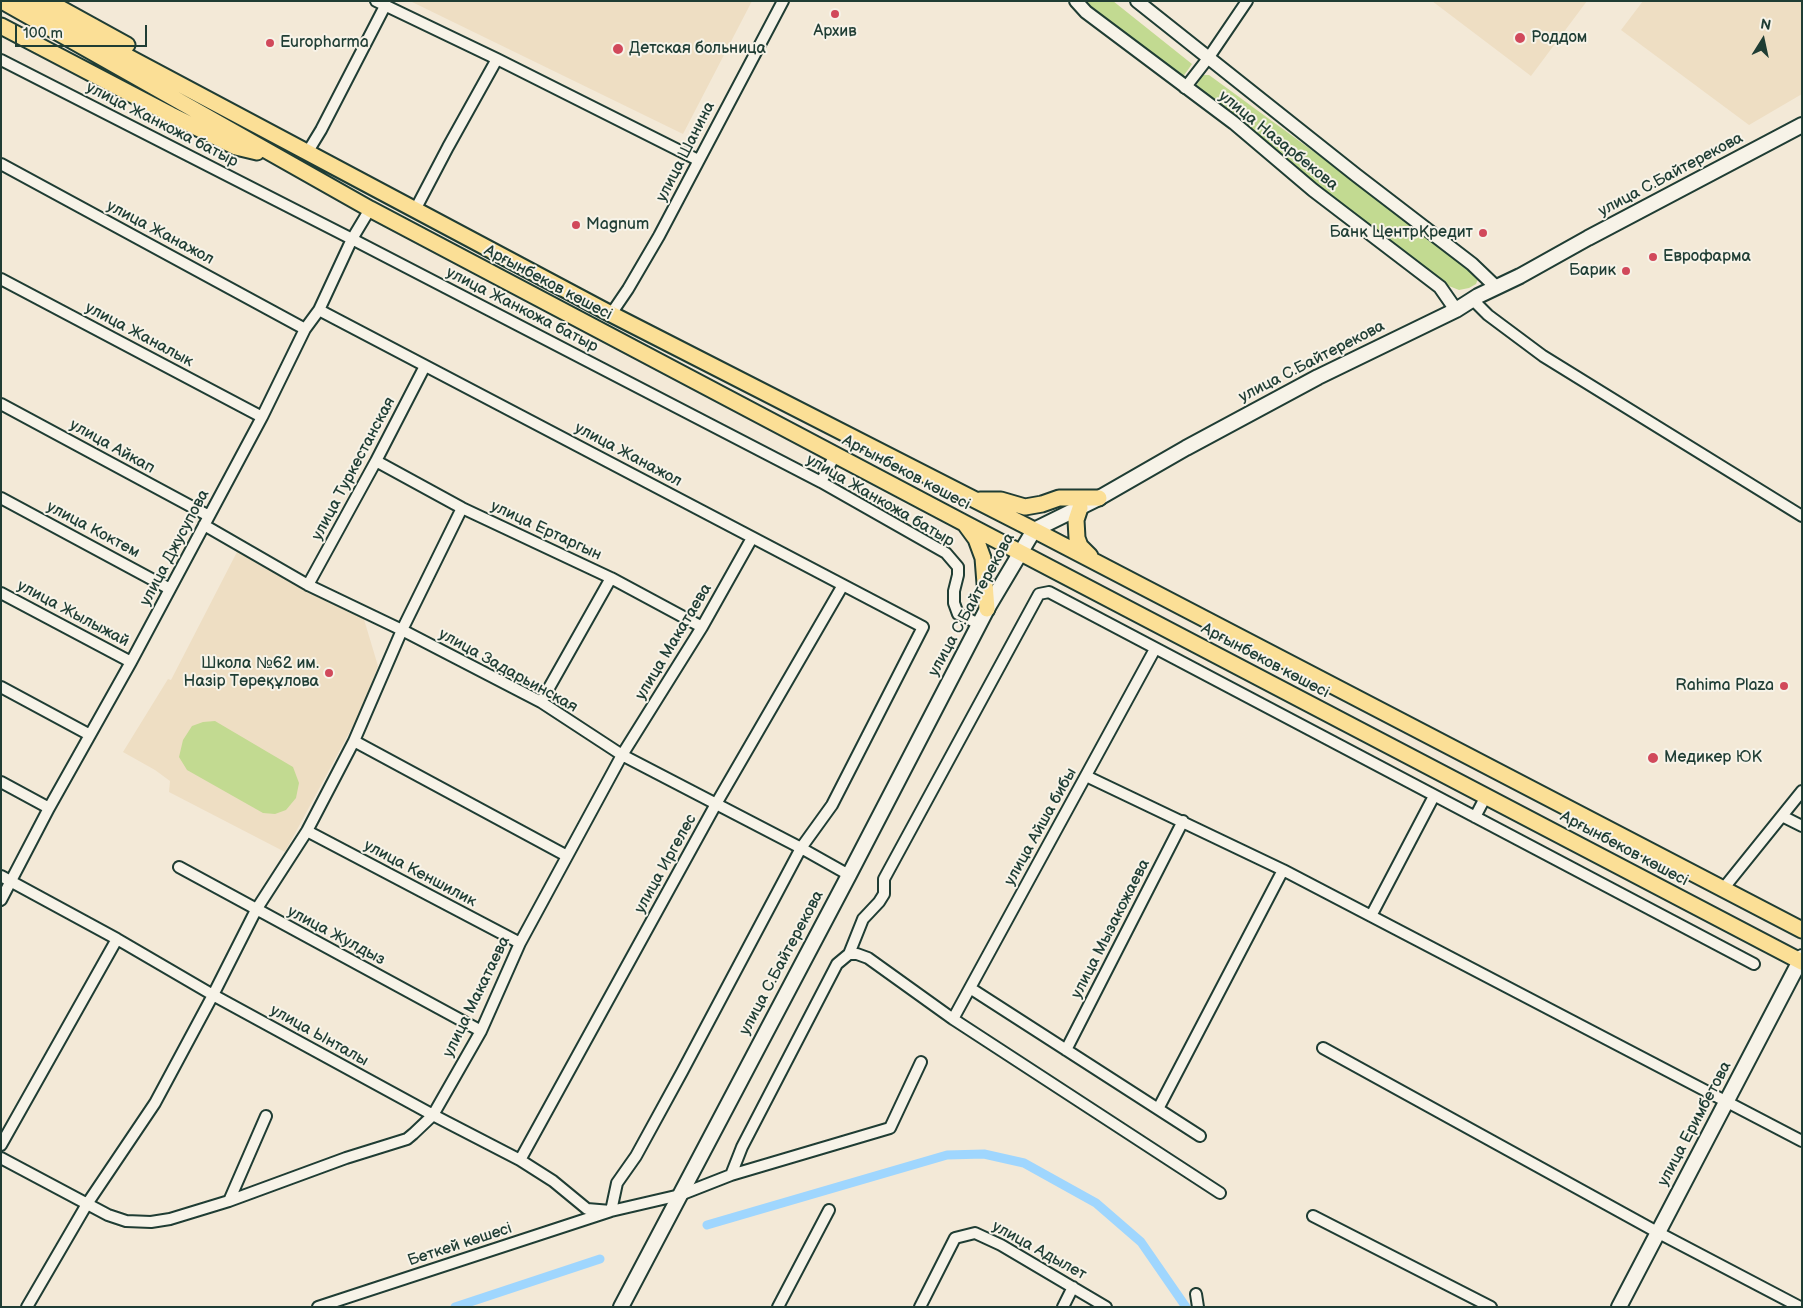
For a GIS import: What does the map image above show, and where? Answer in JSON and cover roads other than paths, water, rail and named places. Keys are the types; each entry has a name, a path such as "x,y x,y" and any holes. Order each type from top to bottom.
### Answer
{"main road":[{"name":"Арғынбеков көшесі","path":"2,1 370,209 964,523 1801,960"},
{"name":"Арғынбеков көшесі","path":"23,1 611,314 1094,561 1802,930"},
{"path":"47,1 216,94 259,121 284,140"},
{"path":"1,26 236,147 278,158"},
{"name":"улица С.Байтерекова","path":"621,1307 979,624 1034,530 1099,498 1195,443 1318,377 1456,310 1802,125"},
{"path":"976,500 994,500 1025,507 1059,498 1099,498"},
{"path":"1080,508 1076,520 1077,538 1080,546 1094,561"},
{"path":"964,523 976,539 983,558 987,609"},
{"name":"улица Еримбетова","path":"1619,1307 1801,960"}],"street":[{"name":"улица Шанина","path":"611,314 659,236 783,1"},
{"name":"улица Назарбекова","path":"1076,1 1086,12 1234,123 1313,190 1440,287 1456,310"},
{"name":"улица Назарбекова","path":"1137,1 1356,175 1472,264 1496,287"},
{"path":"1185,88 1209,57 1247,1"},
{"path":"306,153 321,130 381,3 698,160"},
{"path":"415,210 497,59"},
{"name":"улица Жанкожа батыр","path":"1,60 821,482 946,553 958,567 954,591 954,603 958,614 979,624"},
{"name":"улица Жанажол","path":"1,164 305,329"},
{"name":"улица Джусупова","path":"1,900 49,808 262,417 305,329 319,310 352,239 370,209"},
{"name":"улица Жаналык","path":"1,279 262,417"},
{"path":"1473,300 1488,315 1543,356 1802,516"},
{"name":"улица Жанажол","path":"319,310 923,627 832,805 801,848"},
{"name":"улица Туркестанская","path":"308,585 376,461 425,366"},
{"name":"улица Айкап","path":"1,404 206,521"},
{"path":"821,482 835,455"},
{"name":"улица Ертаргын","path":"376,461 462,508 611,578 702,627"},
{"name":"улица Коктем","path":"1,498 170,589"},
{"path":"27,1307 88,1204 155,1103 256,910 307,831 354,741 402,630 462,508"},
{"name":"улица Задарьинская","path":"206,521 308,585 402,630 540,702 622,755 849,875"},
{"name":"улица Макатаева","path":"1,1158 108,1215 126,1221 146,1223 170,1219 229,1201 346,1158 407,1139 433,1115 481,1032 520,943 622,755 702,627 752,538"},
{"path":"540,702 611,578"},
{"name":"улица Иргелес","path":"520,1160 716,804 843,585"},
{"path":"732,1175 742,1146 838,964 849,954 863,919 884,894 884,879 1038,594 1049,592 1754,964"},
{"name":"улица Жылыжай","path":"1,593 130,662"},
{"name":"улица Айша бибы","path":"953,1019 1155,649"},
{"path":"1,687 90,735"},
{"path":"354,741 568,856"},
{"path":"1086,776 1284,870 1802,1141"},
{"path":"1,782 49,808"},
{"path":"1724,889 1802,791"},
{"path":"1371,916 1434,796"},
{"path":"1474,817 1486,796"},
{"path":"1782,816 1802,826"},
{"name":"улица Мызакожаева","path":"1066,1050 1183,821"},
{"name":"улица Кеншилик","path":"307,831 520,943"},
{"path":"801,848 678,1081 636,1156 617,1182 611,1211 680,1195 732,1175 890,1128 921,1062"},
{"name":"улица Жулдыз","path":"179,866 481,1032"},
{"path":"1158,1109 1284,870"},
{"name":"улица Ынталы","path":"1,876 117,939 213,995 433,1115 520,1160 553,1181 587,1209 611,1211"},
{"path":"1,1145 117,939"},
{"path":"849,954 857,954 868,958 953,1019 1220,1194"},
{"path":"970,988 1200,1136"},
{"path":"1323,1048 1658,1232 1800,1307"},
{"path":"229,1201 266,1116"},
{"path":"778,1307 829,1210"},
{"name":"Беткей көшесі","path":"318,1307 611,1211"},
{"path":"1313,1216 1491,1307"},
{"name":"улица Адылет","path":"920,1307 955,1238 975,1233 1001,1245 1106,1307"},
{"path":"1063,1307 1073,1287"},
{"path":"1196,1294 1198,1307"}],"waterway":[{"path":"707,1225 947,1155 984,1154 1024,1163 1096,1203 1141,1242 1186,1307"},
{"path":"455,1307 600,1259"}],"place":[{"name":"Архив","path":"835,14"},
{"name":"Роддом","path":"1520,38"},
{"name":"Europharma","path":"270,43"},
{"name":"Детская больница","path":"618,49"},
{"name":"Magnum","path":"576,225"},
{"name":"Банк ЦентрКредит","path":"1483,233"},
{"name":"Еврофарма","path":"1653,257"},
{"name":"Барик","path":"1626,271"},
{"name":"Школа №62 им. Назір Төреқұлова","path":"329,673"},
{"name":"Rahima Plaza","path":"1784,686"},
{"name":"Медикер ЮK","path":"1653,758"}]}
